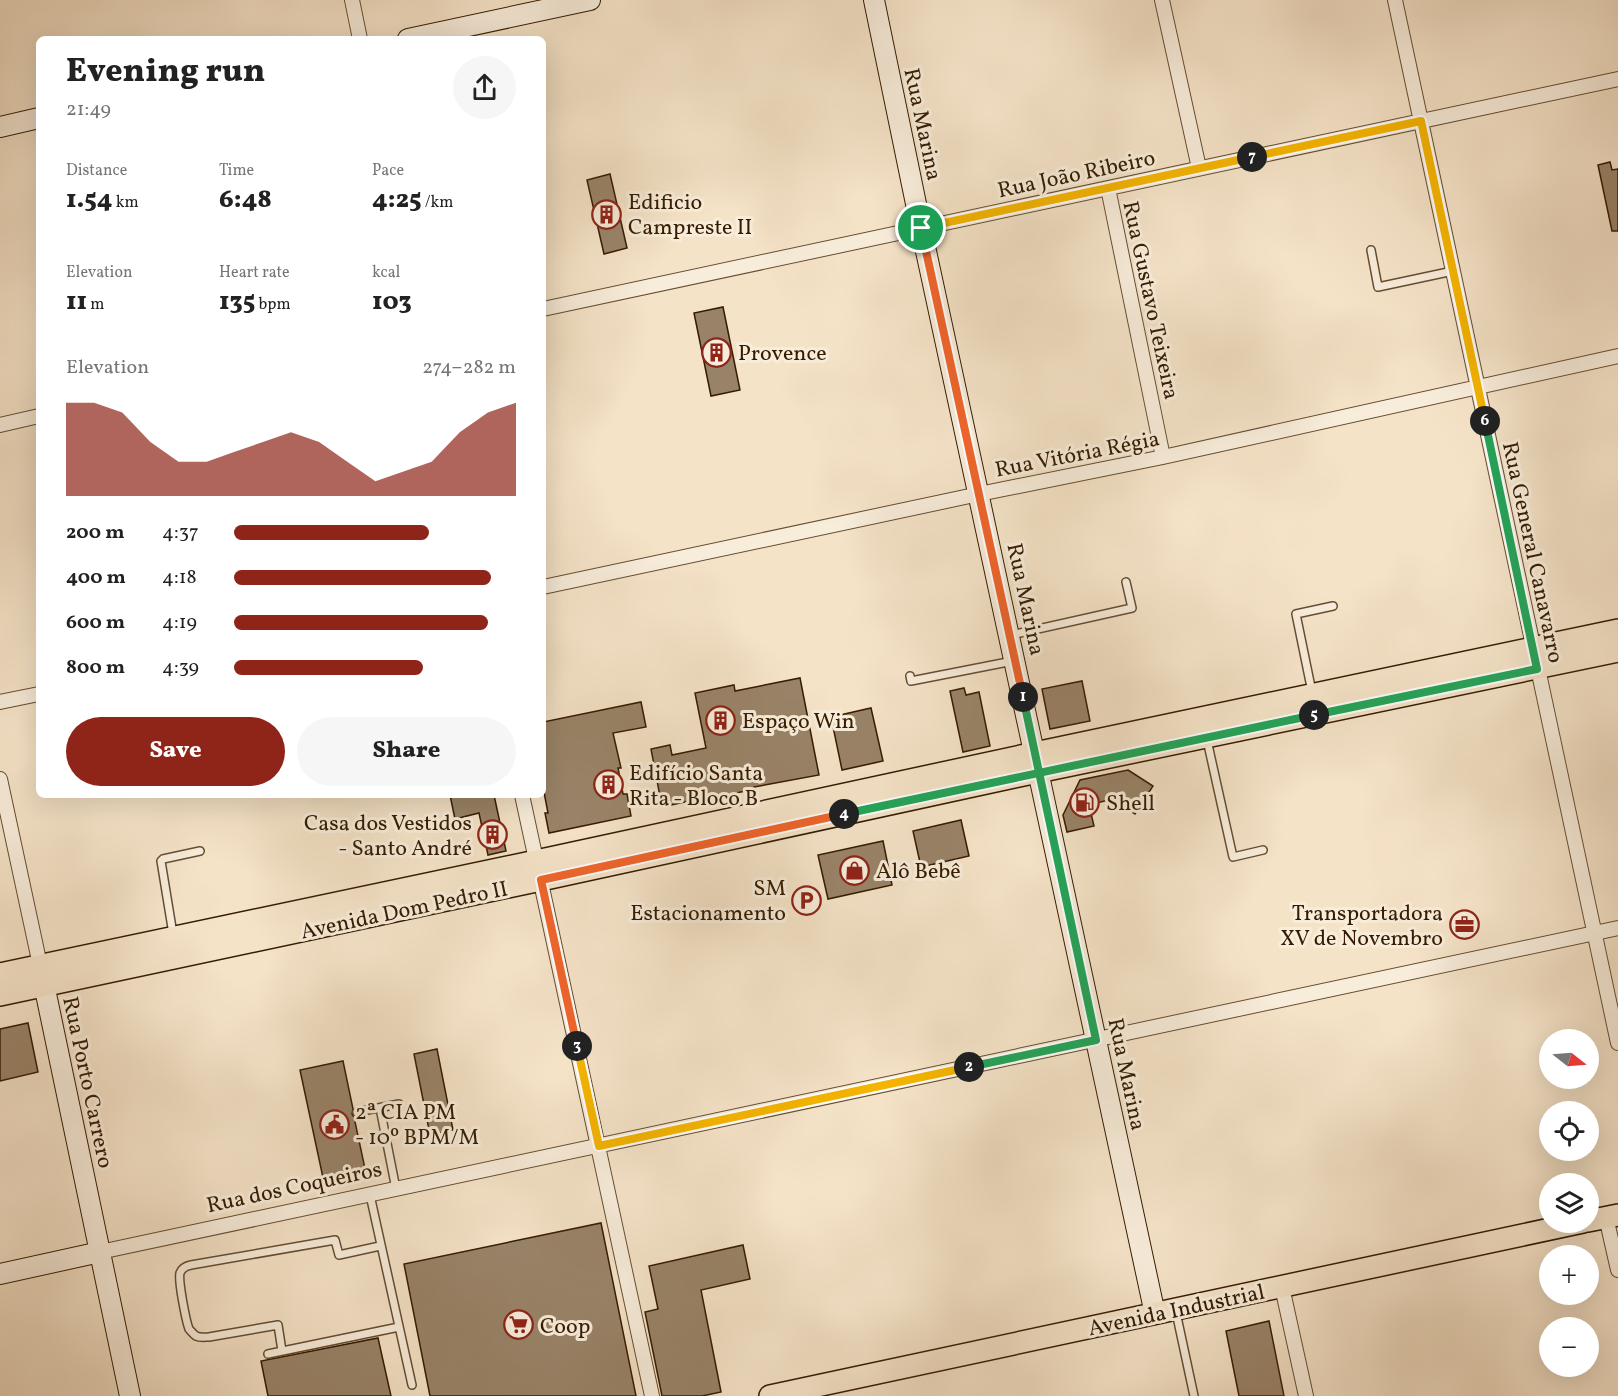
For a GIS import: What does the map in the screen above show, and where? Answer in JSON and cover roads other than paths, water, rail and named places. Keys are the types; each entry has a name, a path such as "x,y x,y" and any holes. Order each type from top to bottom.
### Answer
{"main road":[{"name":"Avenida Dom Pedro II","path":"1037,763 1207,737 1535,659 1618,630"},
{"name":"Avenida Dom Pedro II","path":"0,974 42,975 538,871 1037,763 1312,695 1535,659 1618,651"},
{"name":"Avenida Dom Pedro II","path":"0,995 42,975 174,937 538,871"},
{"name":"Avenida Industrial","path":"770,1396 838,1385 1539,1231"}],"street":[{"path":"352,0 359,36"},
{"path":"422,36 590,0"},
{"name":"Rua Marina","path":"874,0 1096,1040 1166,1312"},
{"path":"1162,0 1199,168"},
{"name":"Rua General Canavarro","path":"1395,0 1618,1043"},
{"name":"Rua João Ribeiro","path":"546,308 1618,79"},
{"path":"0,127 36,119"},
{"name":"Rua Gustavo Teixeira","path":"1108,188 1163,457"},
{"name":"Rua Vitória Régia","path":"546,585 1163,457 1618,356"},
{"path":"0,425 36,417"},
{"path":"0,702 36,695"},
{"name":"Rua Porto Carrero","path":"0,779 130,1396"},
{"path":"523,798 652,1396"},
{"name":"Rua dos Coqueiros","path":"0,1274 1618,928"},
{"path":"1604,1218 1618,1270"},
{"path":"1282,1287 1306,1396"}],"lane":[{"path":"1371,250 1378,287 1453,271"},
{"path":"1010,635 1132,608 1126,582"},
{"path":"1312,695 1296,614 1333,606"},
{"path":"910,676 911,681 1015,661"},
{"path":"1207,737 1233,857 1263,850"},
{"path":"174,937 161,861 200,851"},
{"path":"357,1112 399,1104"},
{"path":"380,1108 396,1190"},
{"path":"370,1195 412,1385"},
{"path":"282,1352 278,1325 209,1337 194,1335 189,1328 182,1296 180,1271 191,1265 335,1240 339,1255 380,1246"},
{"path":"1166,1312 1194,1396"},
{"path":"268,1354 399,1327"}],"place":[{"name":"Edificio Campreste II","path":"607,214"},
{"name":"Provence","path":"717,352"},
{"name":"Espaço Win","path":"721,720"},
{"name":"Edifício Santa Rita - Bloco B","path":"608,785"},
{"name":"Shell","path":"1085,802"},
{"name":"Casa dos Vestidos - Santo André","path":"493,835"},
{"name":"Alô Bebê","path":"855,870"},
{"name":"SM Estacionamento","path":"807,900"},
{"name":"Transportadora XV de Novembro","path":"1464,925"},
{"name":"2ª CIA PM - 10º BPM/M","path":"334,1124"},
{"name":"Coop","path":"519,1325"}]}
